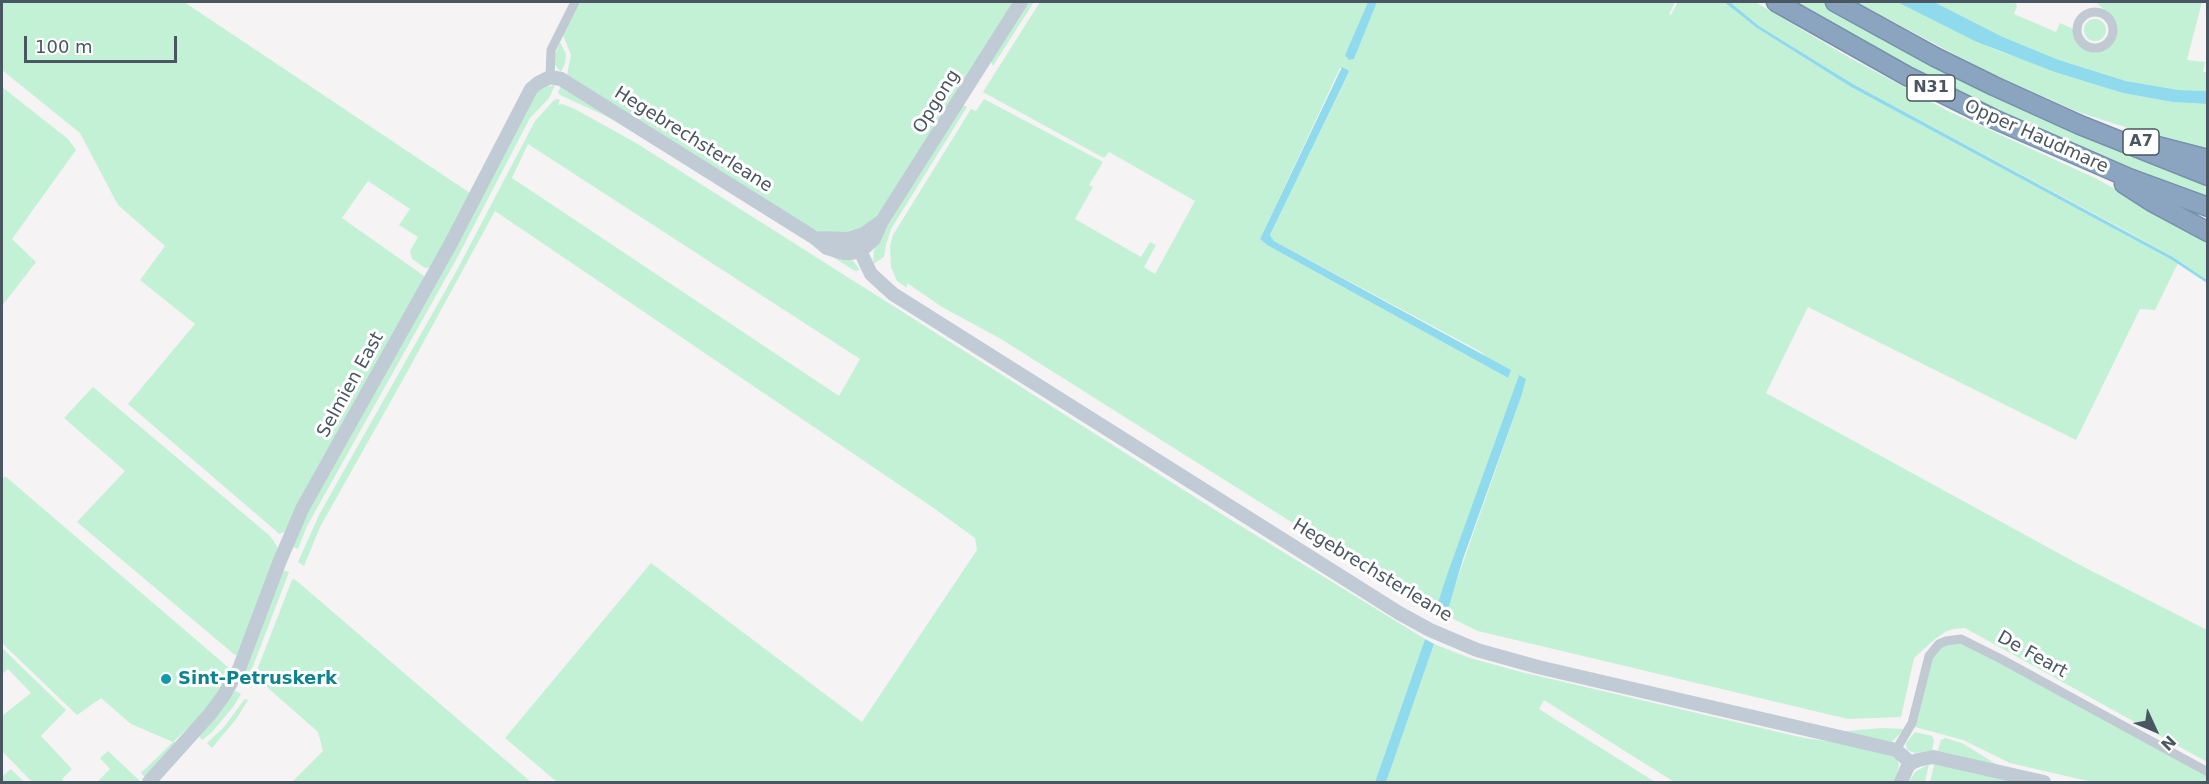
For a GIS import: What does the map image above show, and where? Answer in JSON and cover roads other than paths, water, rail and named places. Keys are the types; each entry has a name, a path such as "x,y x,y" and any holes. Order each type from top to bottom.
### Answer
{"highway":[{"name":"Opper Haudmare","path":"1776,2 1907,76 1994,119 2129,178 2208,207"},
{"name":"Opper Haudmare","path":"1834,2 1935,57 2080,125 2208,176"},
{"name":"A7","path":"2080,125 2208,159"},
{"name":"N31","path":"2082,158 2152,202 2208,232"}],"main road":[{"name":"Opgong","path":"857,244 874,239 882,221 1021,2"},
{"name":"Hegebrechsterleane","path":"550,78 561,79 575,87 815,238 827,248 844,253 857,244 874,278 893,294 1430,630 1477,650 1538,667 1896,750 1911,764"},
{"name":"Selmien East","path":"149,783 210,714 239,669 302,509 450,245 531,89 550,78"},
{"path":"1901,783 1911,764 1933,757 2044,783"}],"street":[{"path":"550,78 551,50 574,2"},
{"path":"2088,2 2088,13 2078,22 2078,36 2088,46 2102,47 2112,37 2112,23 2102,13 2088,13"},
{"name":"De Feart","path":"1896,750 1912,723 1929,656 1940,644 1961,639 2001,658 2208,772"}],"water":[{"path":"1368,2 1377,2 1354,59 1349,60 1345,55"},
{"path":"1724,2 1730,2 1759,26 1853,84 2173,257 2207,280 2207,283 2172,260 1851,87 1757,28"},
{"path":"1897,2 1934,2 2003,37 2059,60 2126,81 2179,90 2207,91 2207,104 2172,102 2123,93 2055,72 1977,42"},
{"path":"1342,67 1349,72 1270,235 1274,241 1511,370 1508,378 1267,245 1260,239"},
{"path":"1519,375 1526,379 1521,397 1463,559 1449,606 1445,612 1441,613 1436,609 1447,575"},
{"path":"1425,639 1434,644 1391,768 1386,782 1375,782"}],"place":[{"name":"Sint-Petruskerk","path":"166,679"}]}
